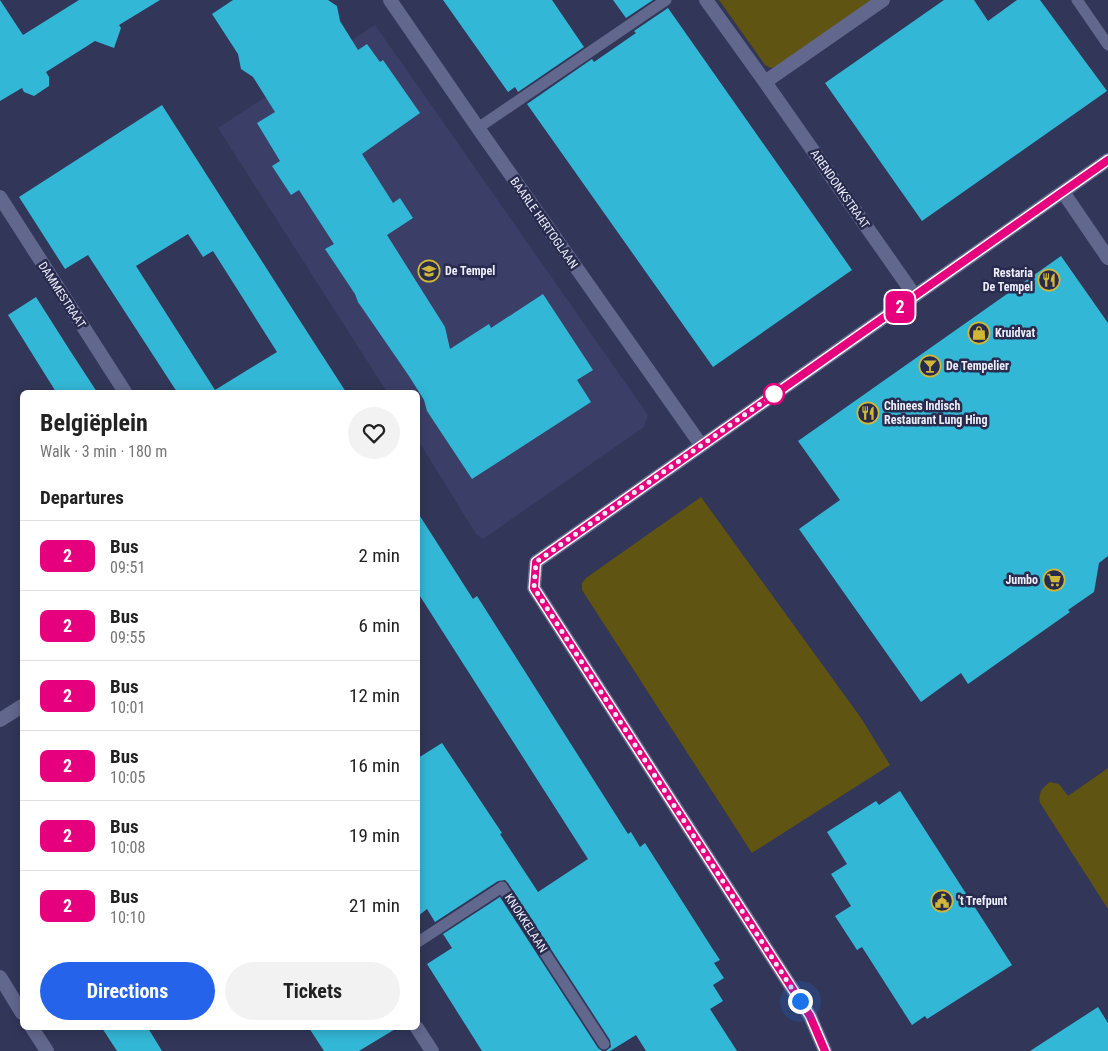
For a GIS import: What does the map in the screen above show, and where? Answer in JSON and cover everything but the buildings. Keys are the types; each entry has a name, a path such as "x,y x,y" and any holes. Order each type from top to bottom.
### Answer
{"street":[{"name":"BAARLE HERTOGLAAN","path":"390,0 701,445"},
{"name":"ARENDONKSTRAAT","path":"706,0 915,296"},
{"path":"765,82 884,0"},
{"path":"825,1051 810,1016 534,588 536,562 1108,160"},
{"path":"1063,192 1108,258"},
{"name":"DAMMESTRAAT","path":"0,197 124,390"},
{"path":"0,720 20,707"},
{"path":"0,977 20,1010"},
{"path":"33,1030 47,1051"},
{"path":"418,1030 432,1051"}],"lane":[{"path":"478,128 666,0"},
{"path":"1077,0 1108,45"},
{"name":"KNOKKELAAN","path":"420,941 502,887 604,1044"}],"shaded area":[{"path":"719,0 872,0 777,67 771,68 765,65"},
{"name":"De Tempel","path":"375,25 648,415 644,427 483,539 476,534 420,443 420,390 386,390 218,128"},
{"path":"701,497 861,718 890,765 752,853 582,590 582,583 586,578"},
{"path":"1108,768 1108,909 1040,803 1040,796 1041,791 1050,782 1059,784 1068,796"}],"bus line":[{"name":"2","path":"825,1051 810,1016 534,588 536,562 1108,160"}],"place":[{"name":"De Tempel","path":"429,271"},
{"name":"Restaria De Tempel","path":"1049,280"},
{"name":"Kruidvat","path":"979,333"},
{"name":"De Tempelier","path":"930,366"},
{"name":"Chinees Indisch Restaurant Lung Hing","path":"868,413"},
{"name":"Jumbo","path":"1054,580"},
{"name":"'t Trefpunt","path":"942,901"}],"route":[{"path":"774,394 536,562 534,588 800,1001"}]}
